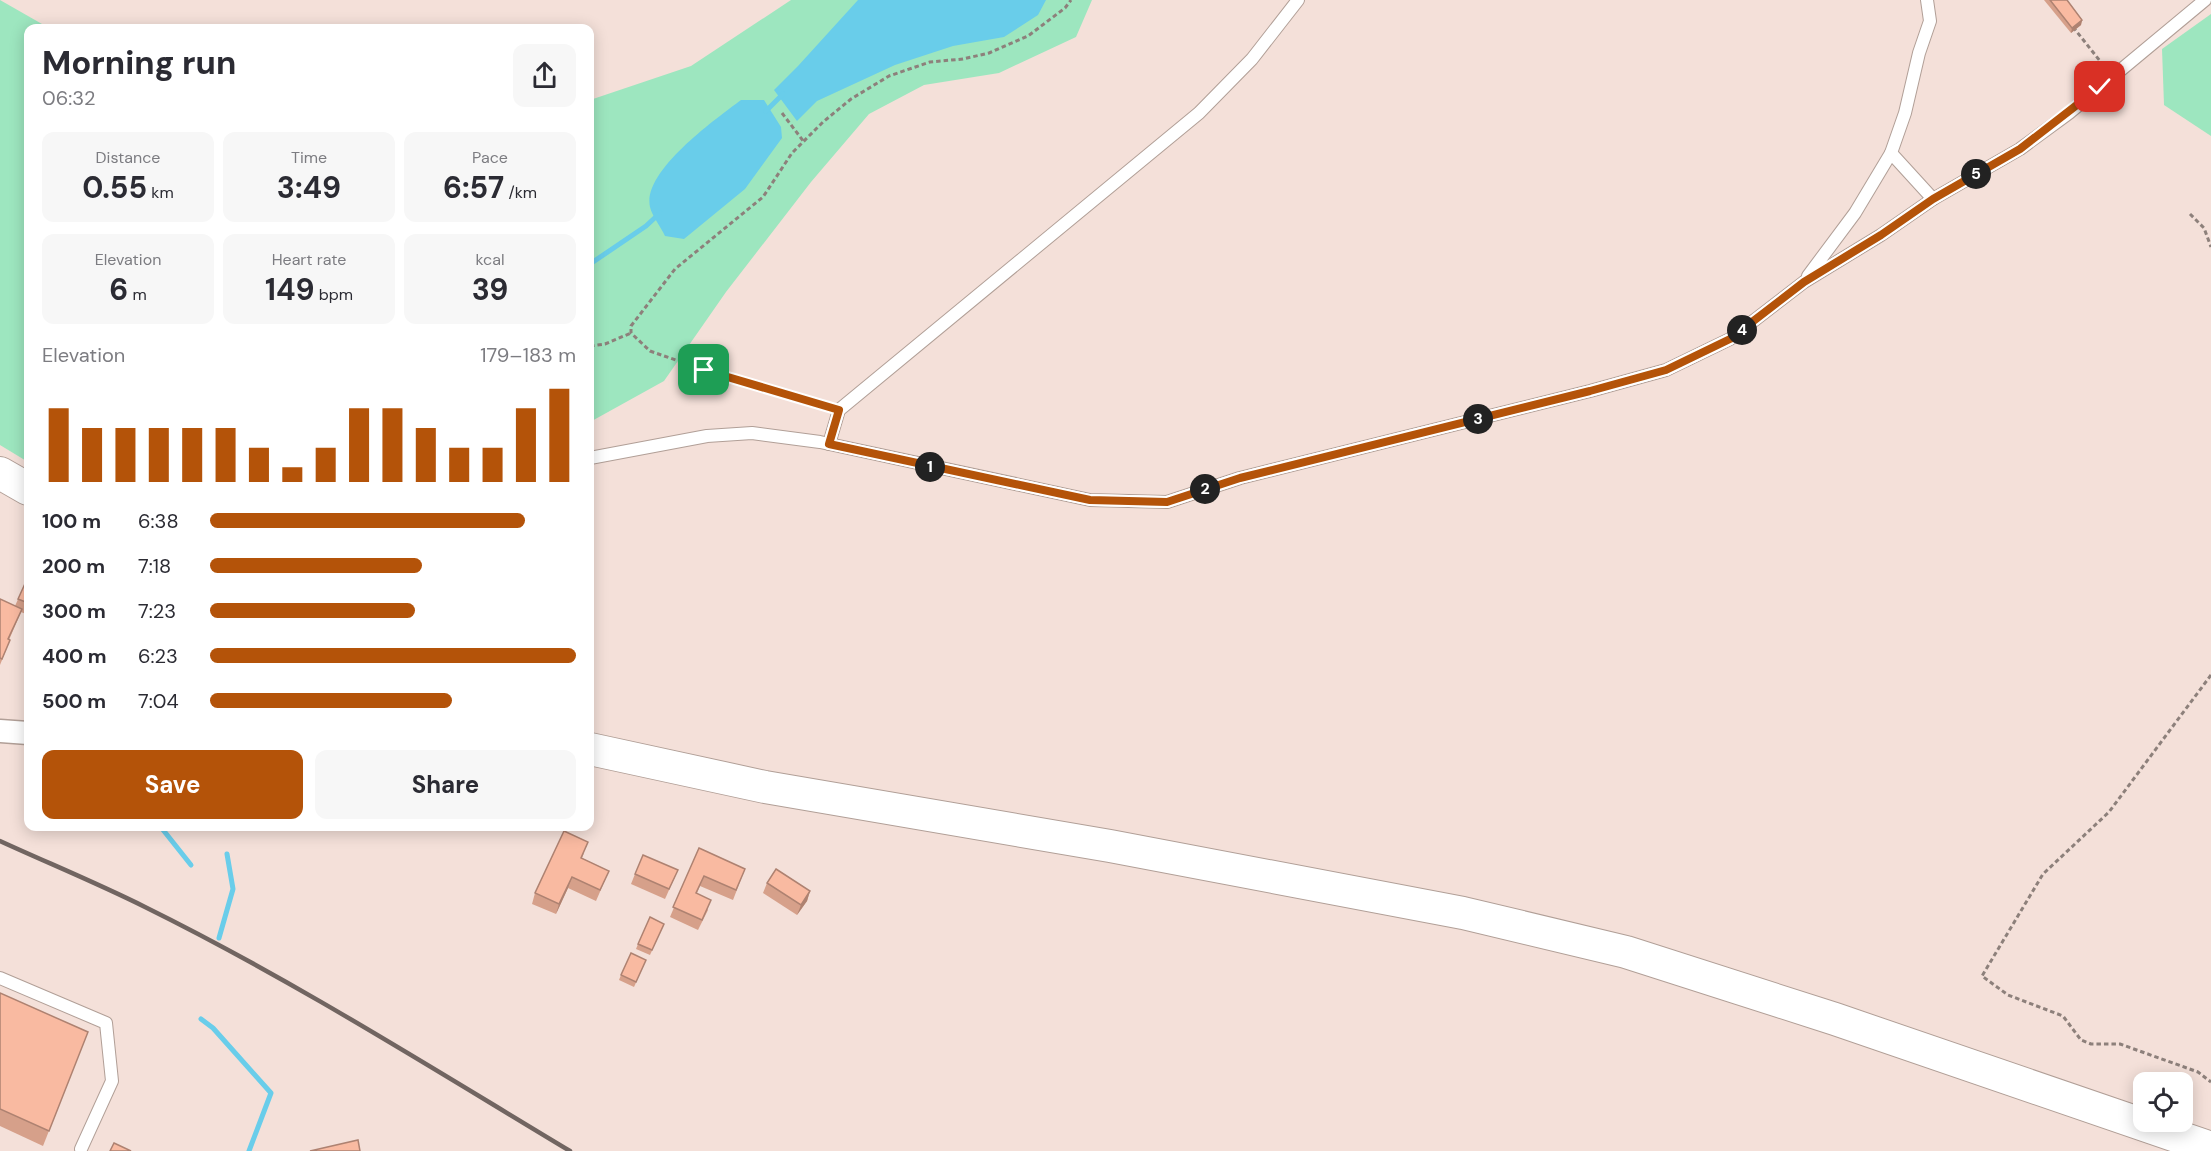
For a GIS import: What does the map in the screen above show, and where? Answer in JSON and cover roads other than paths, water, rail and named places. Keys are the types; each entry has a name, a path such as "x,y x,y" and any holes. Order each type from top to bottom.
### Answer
{"main road":[{"path":"0,473 24,487"},
{"path":"594,750 765,787 1110,846 1463,913 1626,952 1901,1041 2211,1149"}],"street":[{"path":"0,731 24,733"}],"lane":[{"path":"829,444 839,410 1199,113 1252,59 1298,0"},
{"path":"1804,282 1856,213 1891,153 1905,113 1919,53 1930,21 1927,0"},
{"path":"594,457 707,436 752,433 829,444 1090,500 1167,502 1240,478 1666,370 1730,339 1804,282 1881,235 1933,199 2020,149 2069,113 2205,0"},
{"path":"1891,153 1933,199"},
{"path":"0,978 106,1023 112,1081 81,1149"}],"water":[{"path":"858,0 1046,0 1038,15 1004,37 953,46 895,65 817,101 797,121 774,90"},
{"path":"741,100 764,100 781,127 782,138 745,189 684,239 665,236 650,207 651,193 657,178 683,147"}],"waterway":[{"path":"766,111 783,94"},
{"path":"594,261 646,226 660,213"},
{"path":"164,831 191,865"},
{"path":"219,938 233,889 227,854"},
{"path":"201,1019 213,1028 271,1093 249,1151"}],"railway":[{"path":"0,841 127,898 253,964 360,1024 570,1151"}]}
